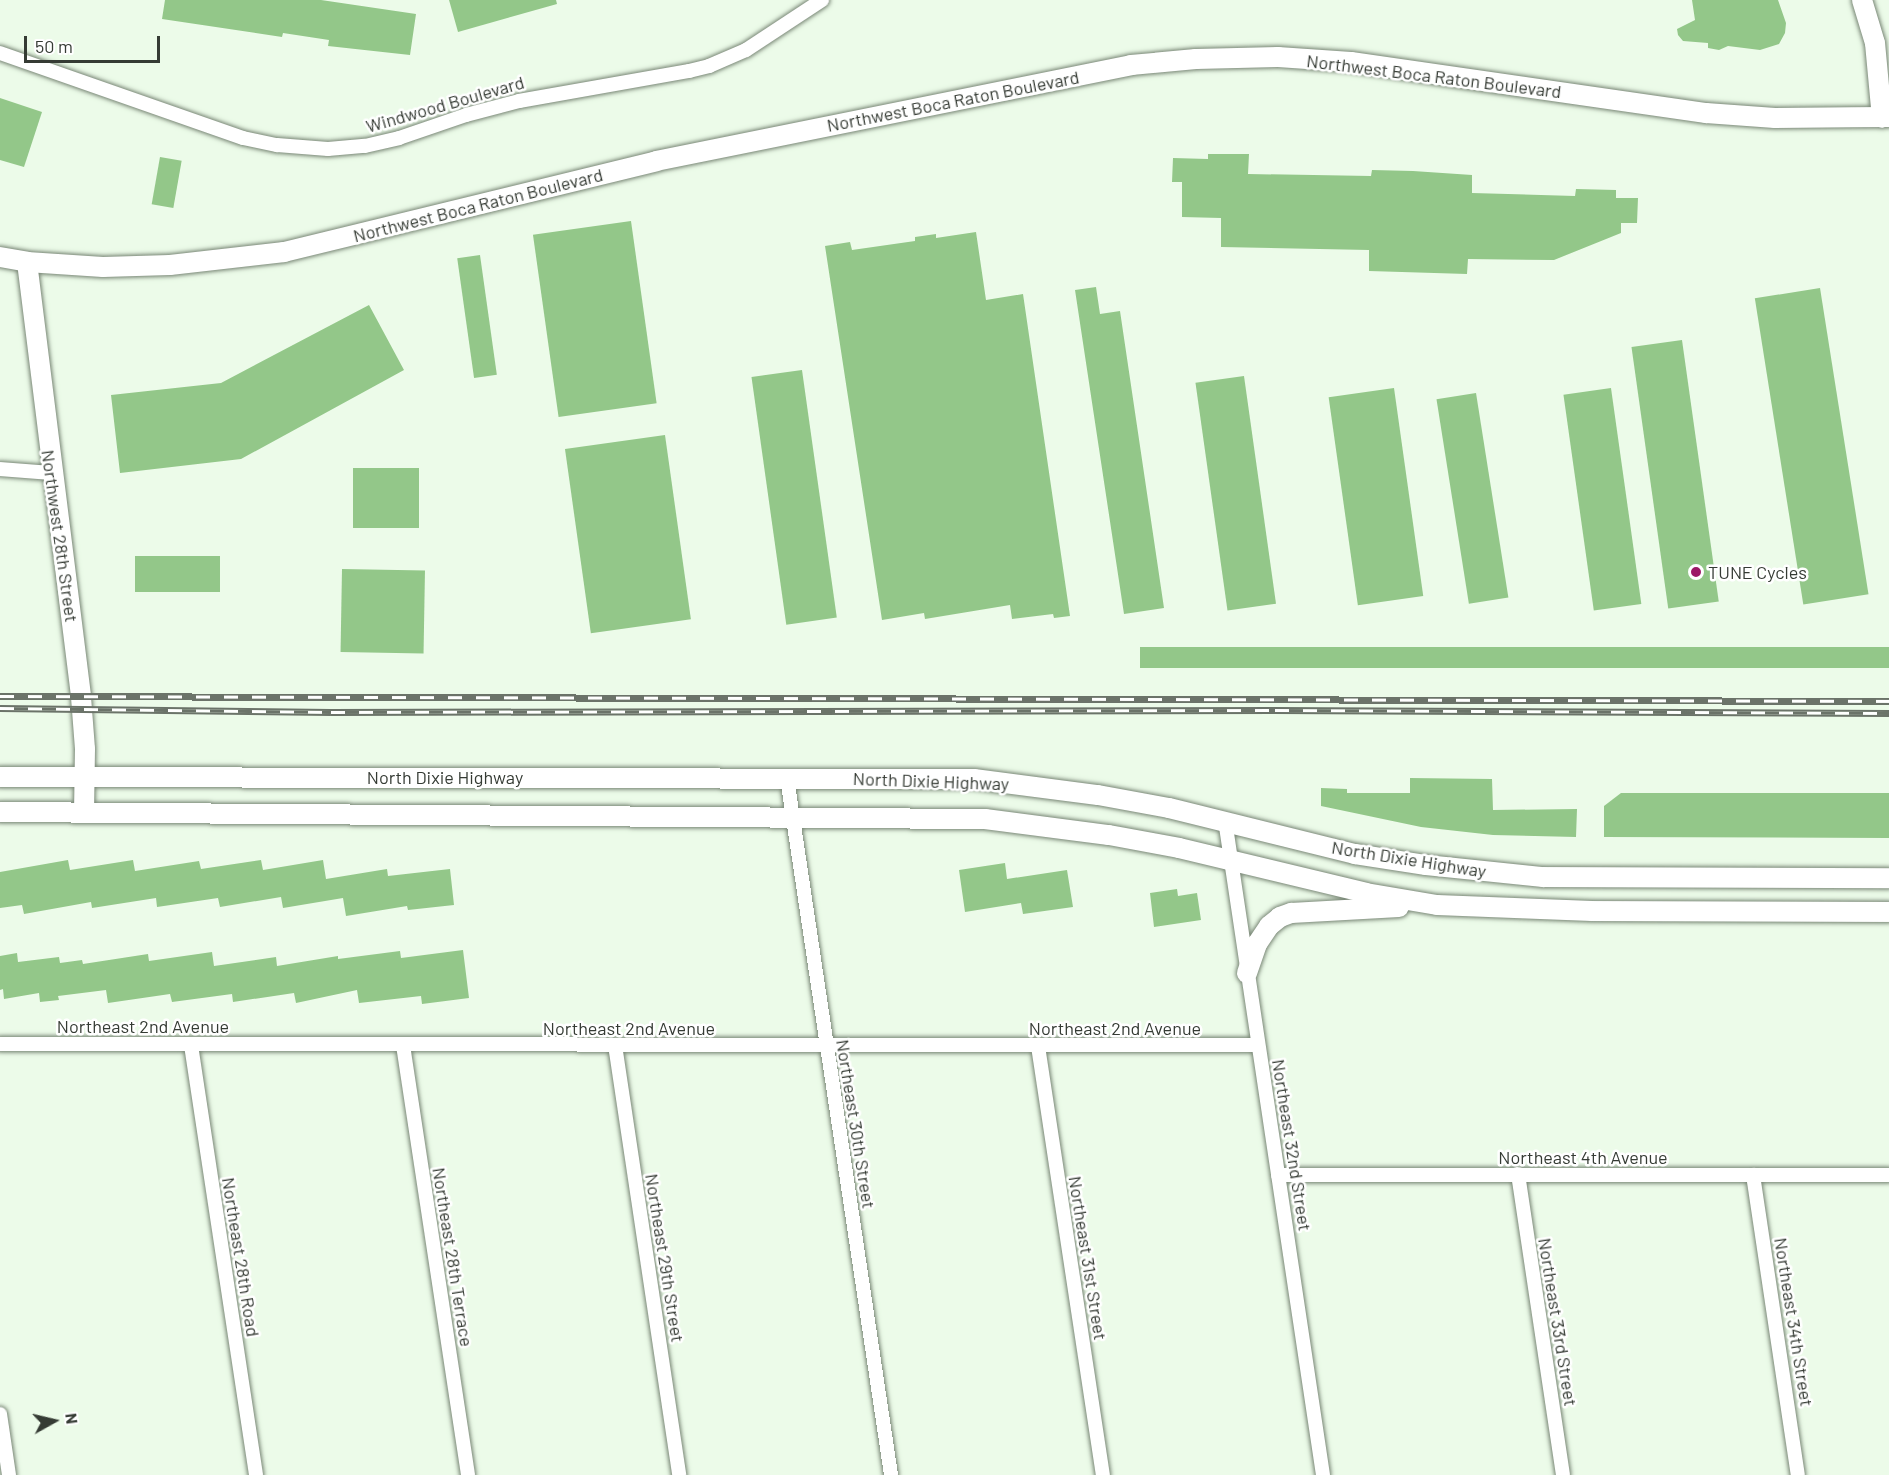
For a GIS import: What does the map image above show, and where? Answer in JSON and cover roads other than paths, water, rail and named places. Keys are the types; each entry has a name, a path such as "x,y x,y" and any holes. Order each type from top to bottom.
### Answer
{"main road":[{"path":"1862,0 1875,43 1886,117"},
{"name":"Northwest Boca Raton Boulevard","path":"0,257 27,262 103,267 170,265 284,252 656,161 1131,64 1196,59 1278,57 1351,62 1706,113 1774,118 1886,117"},
{"name":"Northwest 28th Street","path":"27,262 51,473 81,697 85,777 84,811"},
{"name":"North Dixie Highway","path":"0,777 974,779 1098,795 1225,820 1355,854 1426,865 1544,877 1889,878"},
{"name":"North Dixie Highway","path":"0,812 985,819 1109,835 1230,859 1366,893 1437,905 1592,910 1889,912"},
{"path":"1247,973 1257,944 1269,926 1280,917 1291,913 1437,905"}],"street":[{"name":"Windwood Boulevard","path":"0,53 243,138 286,146 328,149 365,146 399,138 519,100 699,69 746,50 822,0"},
{"path":"0,469 51,473"},
{"name":"Northeast 30th Street","path":"788,778 891,1475"},
{"name":"Northeast 32nd Street","path":"1225,820 1323,1475"},
{"name":"Northeast 2nd Avenue","path":"0,1044 1258,1045"},
{"name":"Northeast 28th Road","path":"191,1045 256,1475"},
{"name":"Northeast 28th Terrace","path":"403,1045 468,1475"},
{"name":"Northeast 29th Street","path":"615,1046 679,1475"},
{"name":"Northeast 31st Street","path":"1038,1046 1103,1475"},
{"name":"Northeast 33rd Street","path":"1518,1174 1563,1475"},
{"name":"Northeast 4th Avenue","path":"1278,1175 1889,1175"},
{"name":"Northeast 34th Street","path":"1753,1175 1798,1475"},
{"path":"0,1414 9,1475"}],"railway":[{"path":"0,696 1889,701"},
{"path":"0,708 331,712 1275,710 1889,713"}],"place":[{"name":"TUNE Cycles","path":"1696,572"}]}
